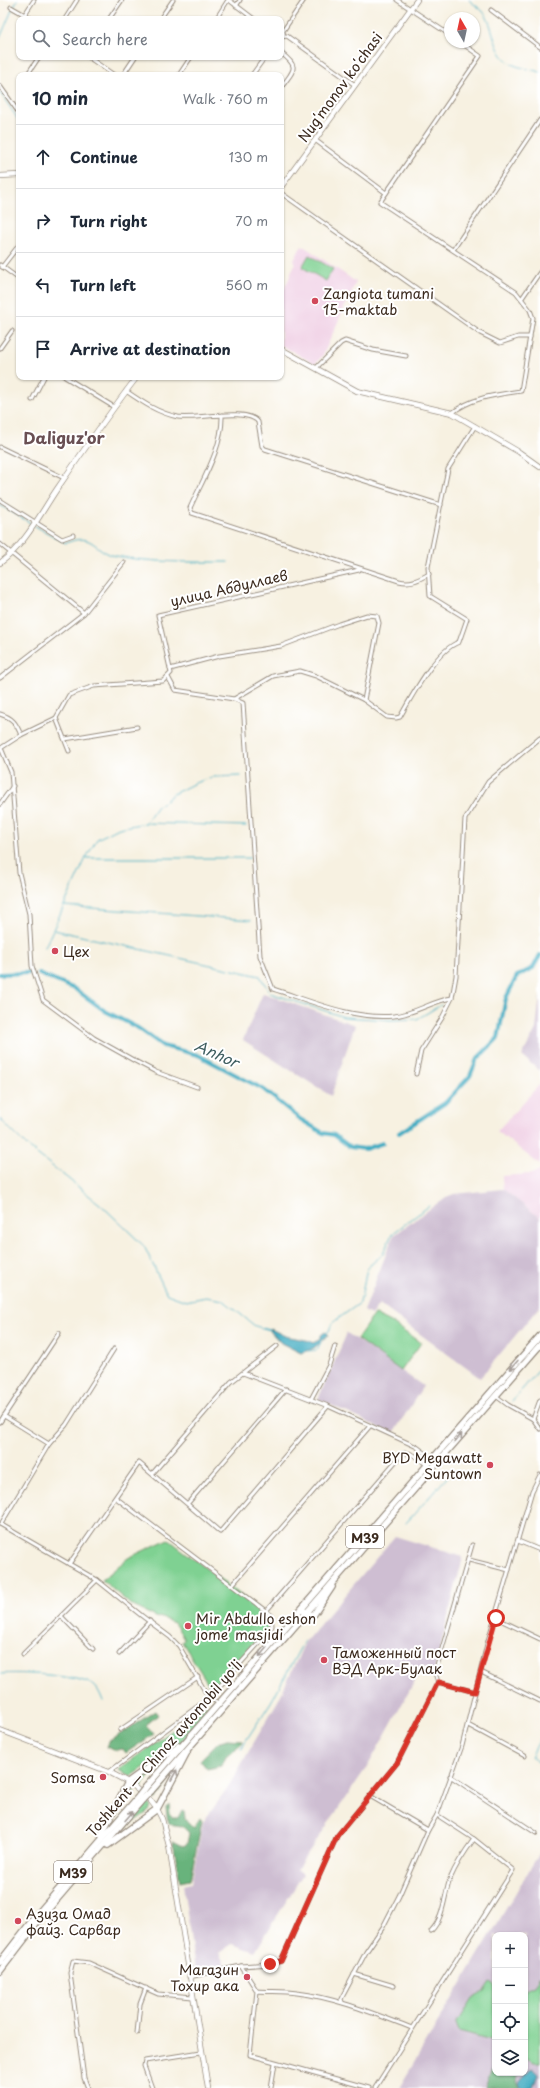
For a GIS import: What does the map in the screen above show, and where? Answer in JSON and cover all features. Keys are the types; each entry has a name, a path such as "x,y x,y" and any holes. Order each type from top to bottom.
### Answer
{"highway":[{"name":"Toshkent — Chinoz avtomobil yoʻli","path":"0,1962 90,1852 305,1614 311,1602 427,1465 540,1336"},
{"name":"Toshkent — Chinoz avtomobil yoʻli","path":"191,1740 274,1639 348,1564 540,1345"},
{"path":"304,1607 305,1614 314,1614 348,1564"},
{"path":"90,1852 107,1824 128,1782 191,1740"},
{"path":"95,1856 127,1829 159,1806 191,1740"},
{"name":"Toshkent — Chinoz avtomobil yoʻli","path":"0,1971 40,1919 95,1856 141,1797"}],"main road":[{"name":"Nugʻmonov koʻchasi","path":"284,183 417,0"},
{"path":"0,176 16,175"},
{"path":"284,351 357,391 452,413 475,425 540,467"},
{"path":"0,563 12,554 31,529 64,478 135,380"},
{"path":"0,1730 109,1772 128,1782 159,1806 169,1846 192,1997 208,2088"}],"street":[{"path":"25,14 34,0"},
{"path":"67,16 78,0"},
{"path":"111,16 122,0"},
{"path":"162,16 173,0"},
{"path":"218,16 229,0 250,16"},
{"path":"236,6 240,0"},
{"path":"284,29 304,0"},
{"path":"397,0 444,31"},
{"path":"11,6 28,16"},
{"path":"491,10 540,47"},
{"path":"284,37 355,85"},
{"path":"452,413 460,407 484,397 520,391 533,315 522,298 380,202 480,56 469,48"},
{"path":"284,55 292,61 294,66 294,70 284,84"},
{"path":"29,72 37,60"},
{"path":"92,60 110,72"},
{"path":"125,72 133,60"},
{"path":"181,72 189,60"},
{"path":"254,72 263,60"},
{"path":"0,86 16,109"},
{"path":"453,250 540,120"},
{"path":"315,140 386,193"},
{"path":"284,195 480,333 500,343 518,337 530,337"},
{"path":"16,248 1,266 16,277"},
{"path":"522,298 540,272"},
{"path":"0,348 12,331"},
{"path":"316,368 341,343 345,341 373,350 406,356"},
{"path":"32,400 42,380"},
{"path":"70,380 114,407"},
{"path":"126,391 152,409 178,417 222,415 245,416 256,419 259,424 262,446 265,449 441,505"},
{"path":"222,415 222,428 213,455 190,508 192,513 359,570 405,583 417,581 428,574"},
{"path":"234,699 273,676 289,671 300,671 312,674 364,700 387,716 398,718 438,659 448,648 459,642 466,617 433,598 430,593 428,574 448,469 475,425"},
{"path":"0,447 64,478"},
{"path":"0,500 62,539 74,535"},
{"path":"0,544 84,613"},
{"path":"0,678 84,613 124,562"},
{"name":"улица Абдуллаев","path":"170,668 158,615 359,570"},
{"path":"197,1087 156,1072 94,1038 42,1000 32,966 29,914 19,873 11,772 1,748 21,735 56,718 70,695 94,686 163,681 171,673 170,668 218,656 281,646 367,615 377,616 379,623 364,700"},
{"path":"168,677 175,690 234,699 243,703 260,956 272,989 348,1012 380,1016 396,1016 425,1008 443,999 452,998"},
{"path":"0,714 10,717 15,722 21,735"},
{"path":"56,718 69,751"},
{"path":"65,739 137,727"},
{"path":"416,1074 422,1051 452,998 456,976 465,819 488,782 540,738"},
{"path":"0,804 13,786"},
{"path":"0,1422 59,1334"},
{"path":"153,1473 231,1382 278,1346"},
{"path":"311,1399 329,1365 335,1346"},
{"path":"114,1349 66,1425 49,1444 0,1524 97,1580 170,1637 179,1646 209,1698 220,1703"},
{"path":"243,1373 328,1406 417,1447 433,1459"},
{"path":"188,1503 286,1390"},
{"path":"496,1395 508,1405 533,1419 540,1429"},
{"path":"533,1419 540,1400"},
{"path":"69,1564 116,1498 138,1464 141,1463 220,1532 328,1406"},
{"path":"4,1416 49,1444"},
{"path":"232,1585 370,1426"},
{"path":"266,1612 402,1454 407,1452 412,1454 427,1465"},
{"path":"342,2002 341,1999 354,1974 399,1896 428,1830 437,1814 468,1725 475,1692 532,1491 540,1475"},
{"path":"109,1772 209,1698 269,1632 272,1626 271,1615 116,1498"},
{"path":"518,1542 540,1550"},
{"path":"189,1977 241,1966 270,1964 281,1961 337,1836 397,1763 438,1682 435,1673 469,1560 472,1545"},
{"path":"469,1560 510,1570"},
{"path":"23,1654 97,1580"},
{"path":"61,1616 93,1648"},
{"path":"496,1618 540,1639"},
{"path":"119,1654 150,1621"},
{"path":"269,1632 274,1639"},
{"path":"481,1672 540,1701"},
{"path":"120,1730 198,1677"},
{"path":"438,1682 475,1692"},
{"path":"468,1725 525,1756"},
{"path":"450,1776 536,1833"},
{"path":"370,1796 428,1830"},
{"path":"375,2088 512,1870 474,1839 437,1814"},
{"path":"431,1931 436,1925 450,1879 463,1854 474,1839"},
{"path":"88,2088 84,2078 70,1973 72,1961 90,1963 158,1994 192,1997"},
{"path":"241,1966 257,1991 250,2056 369,2088"},
{"path":"354,1974 394,1986"},
{"path":"137,2034 140,2004 146,1988"},
{"path":"257,1991 296,1992 342,2002 412,2028"},
{"path":"152,2088 144,2066 145,2061 201,2052"},
{"path":"271,2088 275,2063"}],"shaded area":[{"name":"Zangiota tumani 15-maktab","path":"302,245 356,282 323,355 315,364 284,347 284,290 295,264 294,260"},
{"path":"263,993 355,1025 331,1096 243,1040"},
{"path":"540,996 540,1071 522,1056 536,1029"},
{"path":"540,1084 540,1165 497,1131"},
{"path":"540,1170 540,1218 503,1189 502,1176 532,1174"},
{"path":"503,1189 540,1218 540,1306 480,1378 379,1304 371,1315 364,1311 393,1236 446,1197 454,1194"},
{"path":"347,1333 423,1386 393,1434 318,1399"},
{"path":"395,1536 463,1557 434,1672 423,1666 369,1764 297,1869 303,1874 255,1952 232,1944 219,1953 225,1965 195,1970 183,1885 191,1883 203,1822 226,1791 279,1699 305,1642"},
{"path":"540,1852 540,2088 399,2088 492,1932 492,2076 528,2076 528,1932 492,1932"}],"green space":[{"path":"309,255 333,269 326,281 302,267"},
{"path":"374,1314 390,1322 421,1343 401,1371 357,1339"},
{"path":"168,1539 268,1616 269,1626 212,1690 182,1642 184,1638 174,1623 159,1617 158,1618 131,1605 102,1580 128,1558"},
{"path":"207,1705 210,1708 181,1742 132,1776 118,1770"},
{"path":"155,1711 158,1715 146,1725 154,1734 126,1753 123,1749 114,1750 106,1747 108,1742"},
{"path":"227,1739 242,1740 243,1742 226,1757 221,1766 207,1769 200,1760 218,1742"},
{"path":"168,1754 139,1789 136,1786 136,1782 143,1773"},
{"path":"177,1767 161,1794 154,1800 152,1798"},
{"path":"130,1789 135,1792 110,1821 125,1794"},
{"path":"146,1802 148,1802 151,1806 149,1811 126,1827"},
{"path":"169,1804 170,1814 173,1818 178,1818 182,1810 184,1811 185,1819 194,1828 200,1818 202,1821 190,1880 180,1882 173,1841 183,1846 187,1844 189,1833 182,1826 168,1824 166,1807"},
{"path":"540,1976 540,2062 534,2062 528,2059 528,1988 534,1985"},
{"path":"490,1982 492,1983 492,2040 459,2031 456,2024 472,1998 484,1991"},
{"path":"492,2068 492,2076 517,2076 517,2081 520,2088 485,2088"}],"water":[{"path":"271,1329 285,1336 311,1341 313,1343 321,1339 321,1335 325,1332 329,1335 314,1348 301,1353 281,1343 270,1331"},
{"path":"534,2069 539,2074 534,2088 521,2088 519,2083 525,2076 528,2076 530,2070"}],"waterway":[{"path":"14,7 17,0"},
{"path":"469,0 485,14 500,53 504,58 513,65 540,72"},
{"path":"0,38 12,10"},
{"path":"0,92 16,116"},
{"path":"0,505 32,524"},
{"path":"35,526 66,543 83,539 103,551 116,556 158,561 228,562"},
{"path":"146,822 157,806 167,800 171,795 195,783 212,777 241,776"},
{"path":"45,947 86,858 97,839 119,828 145,823 246,826"},
{"path":"86,858 250,858"},
{"path":"64,906 251,920"},
{"path":"54,930 260,976 270,993 344,1017 391,1020 417,1019 441,1005"},
{"name":"Anhor","path":"399,1133 445,1103 470,1076 477,1059 498,1038 506,998 517,976 533,968 540,955"},
{"name":"Anhor","path":"0,974 29,973"},
{"name":"Anhor","path":"39,974 75,989 105,1011 138,1028 163,1046 198,1055 263,1089 300,1119 323,1133 334,1135 350,1147 365,1149 383,1143"},
{"path":"0,1119 27,1146 101,1205 144,1246 167,1294 186,1301 206,1297 223,1300 255,1326 270,1330"},
{"path":"325,1334 329,1331 332,1323 360,1303 367,1268 383,1254 392,1234 429,1206"},
{"path":"308,1351 317,1350 321,1342"},
{"path":"512,1401 540,1369"},
{"path":"406,1523 450,1474"},
{"path":"241,1748 271,1702 304,1641"},
{"path":"0,1674 20,1673 75,1679 95,1686 103,1701"},
{"path":"540,1739 531,1757 540,1763"}],"place":[{"name":"Zangiota tumani 15-maktab","path":"315,301"},
{"name":"Цех","path":"55,951"},
{"name":"BYD Megawatt Suntown","path":"490,1465"},
{"name":"Mir Abdullo eshon jome’ masjidi","path":"188,1626"},
{"name":"Таможенный пост ВЭД Арк-Булак","path":"324,1660"},
{"name":"Somsa","path":"103,1777"},
{"name":"Азиза Омад файз. Сарвар","path":"18,1921"},
{"name":"Магазин Тохир ака","path":"247,1977"}],"district":[{"name":"Daliguz'or","path":"64,437"}],"route":[{"path":"270,1964 281,1961 310,1893 337,1836 397,1763 438,1682 475,1692 487,1644 496,1618"}]}
